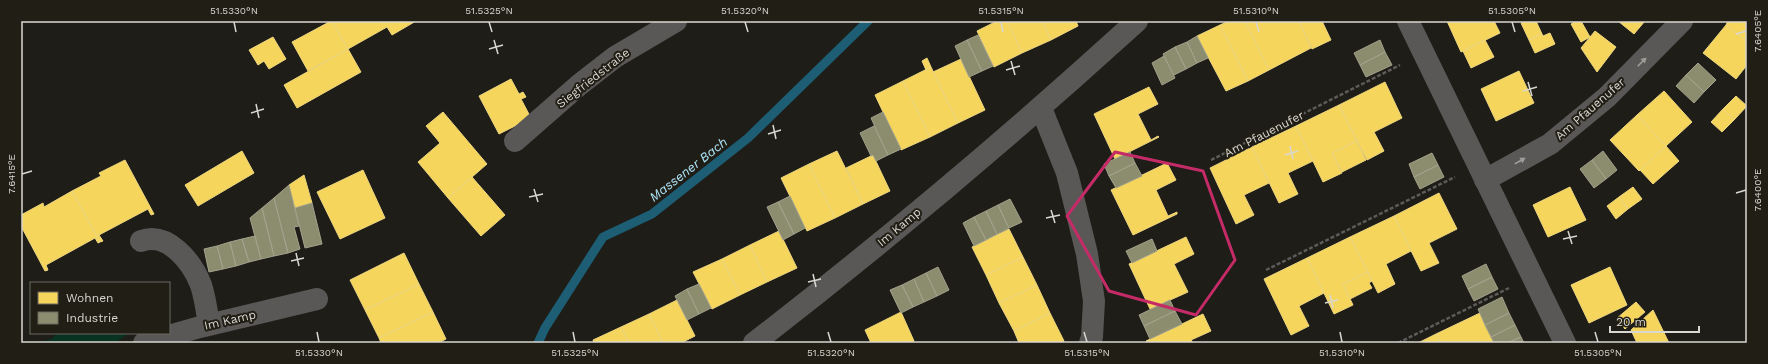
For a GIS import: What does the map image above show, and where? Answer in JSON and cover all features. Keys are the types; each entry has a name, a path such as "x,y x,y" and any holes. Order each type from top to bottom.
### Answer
{"street":[{"name":"Siegfriedstraße","path":"515,141 579,85 615,57 676,21"},
{"name":"Im Kamp","path":"754,343 823,290 1041,108 1137,21"},
{"path":"1408,21 1565,343"},
{"name":"Am Pfauenufer","path":"1482,172 1550,144 1607,97 1682,21"},
{"path":"1041,108 1068,174 1087,254 1094,301 1092,337 1090,343"},
{"path":"141,242 149,238 163,241 189,263 201,285 209,325"},
{"name":"Im Kamp","path":"144,343 209,325 317,299"}],"path":[{"name":"Am Pfauenufer","path":"1211,160 1424,54"},
{"path":"1266,270 1482,172"},
{"path":"1398,343 1533,276"}],"highlighted area":[{"path":"1115,152 1203,171 1235,260 1196,315 1109,291 1067,216"}],"green space":[{"path":"56,334 128,334 115,343 35,343 52,339"}],"building: Wohnen":[{"path":"331,21 348,49 308,71 292,42"},
{"path":"332,21 416,21 392,35 387,27 348,49"},
{"path":"997,21 1007,21 1022,53 994,67 977,31"},
{"path":"1007,21 1042,21 1051,40 1022,53"},
{"path":"1042,21 1076,21 1078,26 1051,40"},
{"path":"1229,21 1245,21 1269,70 1248,81 1220,25"},
{"path":"1245,21 1299,21 1311,48 1269,70"},
{"path":"1299,21 1322,21 1331,40 1312,49"},
{"path":"1447,21 1494,21 1500,33 1461,52"},
{"path":"1525,21 1536,21 1542,34 1529,40 1521,23"},
{"path":"1576,21 1581,21 1590,37 1581,42 1571,24"},
{"path":"1618,21 1645,21 1634,34"},
{"path":"1728,21 1747,21 1747,42 1726,25"},
{"path":"1220,25 1248,81 1226,91 1197,36"},
{"path":"1726,25 1747,42 1747,65 1736,79 1703,53"},
{"path":"1595,31 1616,47 1597,72 1581,48"},
{"path":"1550,33 1555,44 1535,53 1529,40 1542,34 1543,36"},
{"path":"273,37 286,59 269,69 264,61 258,65 249,50"},
{"path":"1485,40 1494,57 1471,68 1463,51"},
{"path":"348,49 361,72 297,108 284,85"},
{"path":"927,58 931,67 926,70 922,61"},
{"path":"961,59 985,110 958,123 933,72"},
{"path":"931,67 958,123 930,137 903,81"},
{"path":"1519,71 1534,103 1496,121 1481,89"},
{"path":"511,79 519,94 523,92 526,97 521,99 531,118 499,134 479,96"},
{"path":"903,81 930,137 901,150 875,95"},
{"path":"1385,82 1402,118 1374,132 1384,151 1367,160 1339,105"},
{"path":"1149,87 1158,104 1138,114 1151,140 1158,136 1159,137 1115,159 1094,114"},
{"path":"1664,91 1692,122 1666,146 1637,115"},
{"path":"1736,96 1747,106 1734,120 1723,109"},
{"path":"1339,105 1357,141 1332,153 1342,173 1323,182 1296,126"},
{"path":"1723,109 1734,120 1722,132 1711,122"},
{"path":"443,112 487,164 448,198 418,162 440,143 426,126"},
{"path":"1637,115 1666,146 1639,171 1610,140"},
{"path":"1296,126 1313,161 1288,173 1298,194 1279,203 1252,147"},
{"path":"1357,141 1366,160 1342,172 1332,153"},
{"path":"1666,146 1679,161 1653,184 1640,170"},
{"path":"1252,147 1269,183 1244,195 1254,215 1236,224 1210,168"},
{"path":"242,151 254,173 198,206 185,185"},
{"path":"837,151 863,204 835,218 809,164"},
{"path":"873,155 890,191 863,204 846,168"},
{"path":"125,160 154,214 151,215 148,209 99,235 103,241 100,242 72,191 101,176 99,173"},
{"path":"1167,163 1176,180 1156,190 1168,216 1177,212 1177,214 1133,235 1111,190"},
{"path":"809,164 835,218 807,231 781,178"},
{"path":"363,170 385,218 340,239 317,192"},
{"path":"304,175 312,203 295,208 289,185"},
{"path":"472,177 505,215 481,236 448,198"},
{"path":"1570,187 1586,220 1548,237 1533,205"},
{"path":"1633,187 1642,199 1628,209 1619,197"},
{"path":"72,191 100,242 98,243 95,238 46,265 48,270 45,271 21,226 21,215 43,203 44,207"},
{"path":"1439,193 1457,229 1429,243 1439,263 1421,271 1394,216"},
{"path":"1619,197 1628,209 1616,219 1607,206"},
{"path":"1394,216 1411,251 1386,264 1395,284 1378,293 1350,237"},
{"path":"1009,229 1023,257 986,275 972,247"},
{"path":"779,231 797,268 767,282 750,245"},
{"path":"1186,237 1194,254 1174,264 1188,292 1150,309 1129,264"},
{"path":"1350,237 1368,272 1343,284 1353,305 1334,314 1307,258"},
{"path":"750,245 767,282 740,295 722,259"},
{"path":"404,253 419,284 365,310 350,280"},
{"path":"1023,257 1037,285 999,303 986,275"},
{"path":"1307,258 1324,293 1299,306 1309,326 1291,335 1264,279"},
{"path":"722,259 740,295 712,309 693,272"},
{"path":"1610,267 1627,305 1589,323 1571,285"},
{"path":"1368,272 1372,281 1369,283 1372,288 1350,299 1343,284"},
{"path":"419,284 433,312 379,338 365,310"},
{"path":"1037,285 1050,313 1014,331 999,303"},
{"path":"677,300 695,336 681,343 663,343 649,314"},
{"path":"1636,302 1645,312 1625,329 1616,319"},
{"path":"1653,310 1669,343 1637,343 1631,330"},
{"path":"433,312 446,339 438,343 381,343 379,338"},
{"path":"901,312 914,341 910,343 871,343 865,330"},
{"path":"1050,313 1064,341 1061,343 1019,343 1014,331"},
{"path":"1480,313 1494,343 1441,343 1436,334"},
{"path":"649,314 663,343 629,343 621,327"},
{"path":"1203,314 1211,331 1191,340 1193,343 1147,343 1146,341"},
{"path":"621,327 629,343 594,343 593,340"},
{"path":"1436,334 1441,343 1418,343"}],"building: Industrie":[{"path":"978,35 993,66 982,71 967,40"},
{"path":"1197,36 1208,58 1197,63 1187,42"},
{"path":"967,40 982,71 969,77 955,46"},
{"path":"1380,40 1385,52 1360,65 1354,53"},
{"path":"1187,42 1197,63 1186,69 1175,47"},
{"path":"1175,47 1186,69 1174,75 1163,54"},
{"path":"1385,52 1392,65 1366,77 1360,65"},
{"path":"1164,56 1175,78 1162,85 1152,63"},
{"path":"1698,63 1716,80 1704,92 1686,75"},
{"path":"1686,75 1704,92 1694,103 1676,86"},
{"path":"883,112 901,149 888,155 871,118"},
{"path":"874,126 888,155 876,161 873,155 871,156 860,133"},
{"path":"1603,151 1617,170 1606,179 1592,160"},
{"path":"1130,152 1135,163 1109,176 1104,164"},
{"path":"1432,153 1438,165 1414,177 1409,164"},
{"path":"1592,160 1606,179 1594,188 1580,169"},
{"path":"1135,163 1142,176 1116,188 1109,176"},
{"path":"1438,165 1444,177 1420,189 1414,177"},
{"path":"289,185 299,226 294,227 300,249 288,253 274,198"},
{"path":"790,196 805,228 794,234 778,202"},
{"path":"274,198 288,253 274,256 262,208"},
{"path":"1010,199 1022,222 1009,228 998,205"},
{"path":"778,202 794,234 783,240 767,207"},
{"path":"312,203 322,244 305,248 295,208"},
{"path":"998,205 1009,228 997,234 986,211"},
{"path":"262,208 274,256 261,259 250,218"},
{"path":"986,211 997,234 986,240 974,217"},
{"path":"974,217 986,240 974,246 963,223"},
{"path":"255,236 261,259 249,262 242,239"},
{"path":"242,239 249,262 236,266 230,242"},
{"path":"1152,239 1157,251 1132,263 1126,251"},
{"path":"230,242 236,266 223,269 217,246"},
{"path":"217,246 223,269 209,272 204,249"},
{"path":"1486,264 1492,277 1468,289 1462,276"},
{"path":"938,267 949,290 937,296 926,273"},
{"path":"926,273 937,296 924,302 914,279"},
{"path":"1492,277 1498,289 1474,301 1468,289"},
{"path":"914,279 924,302 913,307 902,285"},
{"path":"699,284 711,308 699,314 687,289"},
{"path":"902,285 913,307 901,313 890,290"},
{"path":"687,289 699,314 687,320 675,296"},
{"path":"1502,297 1509,313 1485,325 1478,309"},
{"path":"1170,300 1175,311 1144,326 1139,315"},
{"path":"1175,311 1182,324 1150,339 1144,326"},
{"path":"1509,313 1515,325 1491,337 1485,325"},
{"path":"1515,325 1521,337 1507,343 1494,343 1491,337"},
{"path":"1521,337 1524,343 1507,343"}],"waterway":[{"name":"Massener Bach","path":"538,343 545,328 603,237 652,214 748,138 868,21"}]}
